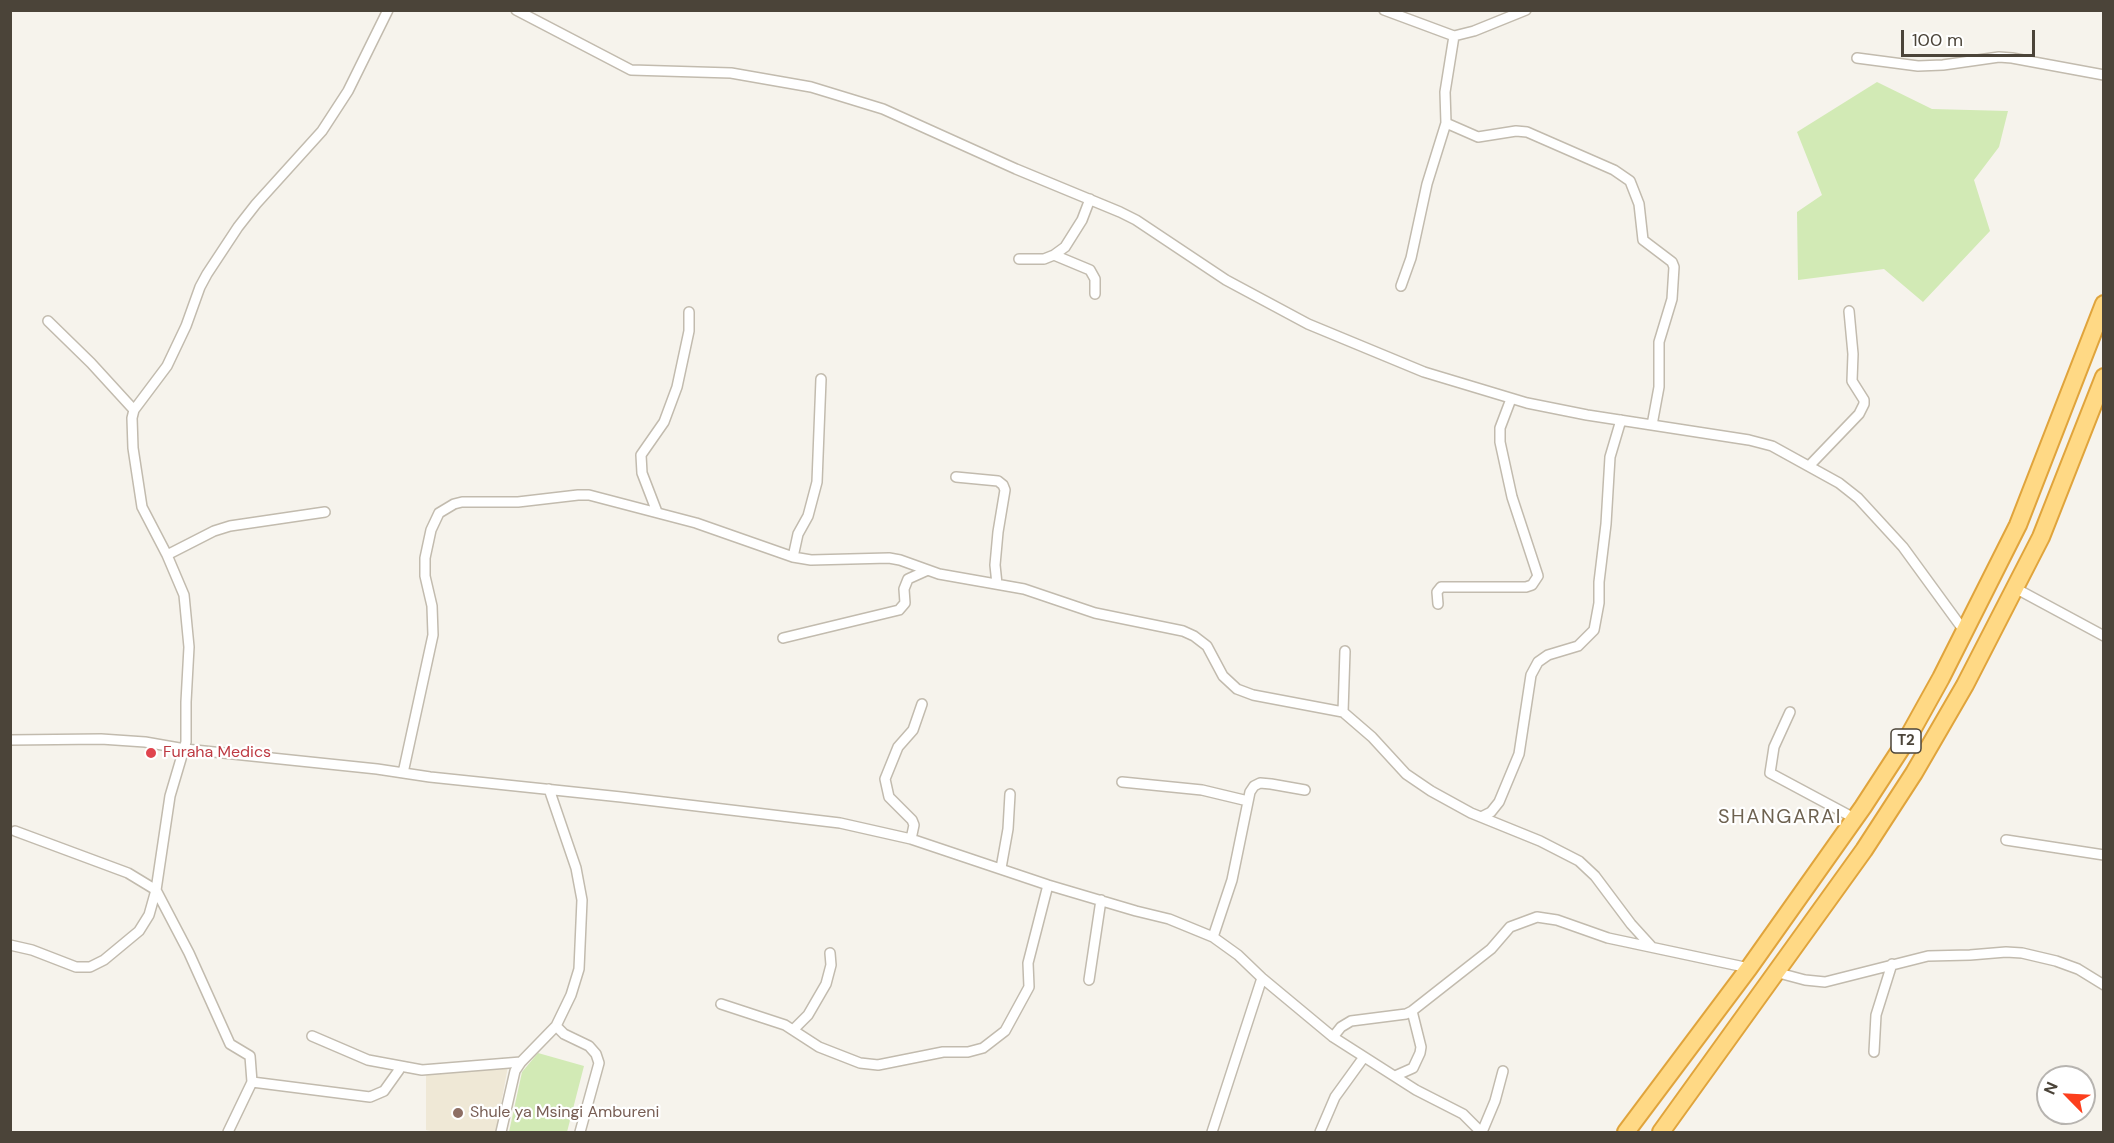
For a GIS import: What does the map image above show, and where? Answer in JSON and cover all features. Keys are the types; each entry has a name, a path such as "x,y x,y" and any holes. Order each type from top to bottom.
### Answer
{"highway":[{"name":"T2","path":"1626,1132 1749,968 1906,741 1965,632 2018,525 2103,304"},
{"name":"T2","path":"1666,1126 1863,850 1914,773 1965,685 2041,537 2103,378"},
{"path":"1649,1103 1666,1126"}],"street":[{"path":"10,945 32,950 76,967 90,967 104,960 141,928 148,915 156,890 170,796 185,749 189,647 186,603 167,555 150,526 140,497 133,448 134,410 167,366 207,274 256,204 322,131 348,91 388,10"},
{"path":"516,10 631,70 731,73 811,87 855,99 937,132 983,155 1136,220 1226,280 1308,324 1424,372 1511,399 1621,420 1749,440 1772,446 1839,483 1870,511 1903,547 1965,632"},
{"path":"1384,10 1454,36 1474,31 1526,10"},
{"path":"1401,286 1411,258 1427,184 1446,123 1445,92 1454,36"},
{"path":"1857,58 1918,66 1999,57 2103,75"},
{"path":"1446,123 1478,137 1516,131 1527,132 1614,170 1630,181 1639,204 1643,240 1672,262 1674,267 1672,299 1659,342 1659,387 1652,424"},
{"path":"1019,259 1033,260 1054,255 1065,247 1082,220 1090,199"},
{"path":"1054,255 1090,270 1095,279 1095,294"},
{"path":"1810,465 1859,414 1864,404 1864,400 1852,381 1853,354 1849,310"},
{"path":"657,512 642,473 641,454 664,422 677,387 689,331 689,312"},
{"path":"48,321 134,410"},
{"path":"793,557 798,534 808,516 817,482 821,379"},
{"path":"1438,604 1437,592 1441,587 1526,587 1532,585 1538,576 1512,497 1500,442 1500,428 1511,399"},
{"path":"1481,817 1496,807 1519,754 1531,675 1538,662 1548,655 1578,646 1594,630 1599,603 1610,457 1621,420"},
{"path":"956,477 998,481 1004,484 995,565 997,584"},
{"path":"403,773 432,635 432,606 425,576 425,558 431,530 439,513 448,506 462,502 518,502 578,495 618,501 696,523 793,557 810,560 889,558 908,562 939,574 1034,592 1095,613 1183,631 1207,646 1223,676 1238,689 1253,695 1343,712 1357,722 1406,774 1417,782 1460,808 1540,841 1584,864 1651,946"},
{"path":"167,555 214,531 230,526 325,512"},
{"path":"783,638 898,610 905,603 903,589 908,579 928,570"},
{"path":"2015,588 2103,636"},
{"path":"1343,712 1346,651"},
{"path":"911,839 914,825 912,820 889,797 885,779 898,747 913,730 922,704"},
{"path":"1790,712 1774,747 1770,773 1854,818"},
{"path":"10,740 101,739 145,742 185,749 840,823 911,839 1048,885 1136,911 1169,918 1214,937 1333,1037 1416,1090 1463,1114 1482,1132 1495,1101 1503,1071"},
{"path":"1122,782 1202,790 1248,801"},
{"path":"1214,937 1232,880 1250,792 1260,783 1305,790"},
{"path":"501,1132 513,1079 521,1062 556,1026 571,994 579,969 582,910 576,868 549,789"},
{"path":"1001,868 1008,829 1010,794"},
{"path":"15,831 128,873 156,890 189,953 230,1044 250,1056 252,1082 228,1132"},
{"path":"2006,840 2103,855"},
{"path":"721,1004 794,1029 819,1047 836,1055 871,1065 896,1063 943,1052 968,1052 983,1048 1005,1031 1029,987 1028,963 1048,885"},
{"path":"1089,980 1101,900"},
{"path":"1333,1037 1341,1027 1351,1021 1406,1014 1412,1011 1491,949 1510,927 1542,916 1608,938 1749,968"},
{"path":"1775,972 1805,980 1825,981 1939,954 1949,956 2006,952 2044,958 2078,969 2103,985"},
{"path":"794,1029 807,1015 826,984 831,965 830,953"},
{"path":"1874,1052 1876,1015 1892,964"},
{"path":"1212,1132 1262,978"},
{"path":"1395,1076 1413,1068 1420,1053 1412,1011"},
{"path":"556,1026 564,1034 589,1046 596,1054 599,1063 580,1132"},
{"path":"312,1036 368,1060 422,1070 521,1062"},
{"path":"1320,1132 1335,1096 1365,1057"},
{"path":"252,1082 370,1097 384,1091 399,1071"}],"shaded area":[{"path":"508,1066 496,1132 426,1130 426,1075"}],"green space":[{"path":"1877,82 1932,109 2008,111 1999,147 1974,180 1990,231 1923,302 1884,269 1798,280 1797,212 1822,195 1797,132"},
{"path":"538,1053 584,1066 567,1132 509,1132 522,1072"}],"place":[{"name":"Furaha Medics","path":"151,753"},
{"name":"Shule ya Msingi Ambureni","path":"458,1113"}],"district":[{"name":"SHANGARAI","path":"1780,818"}]}
